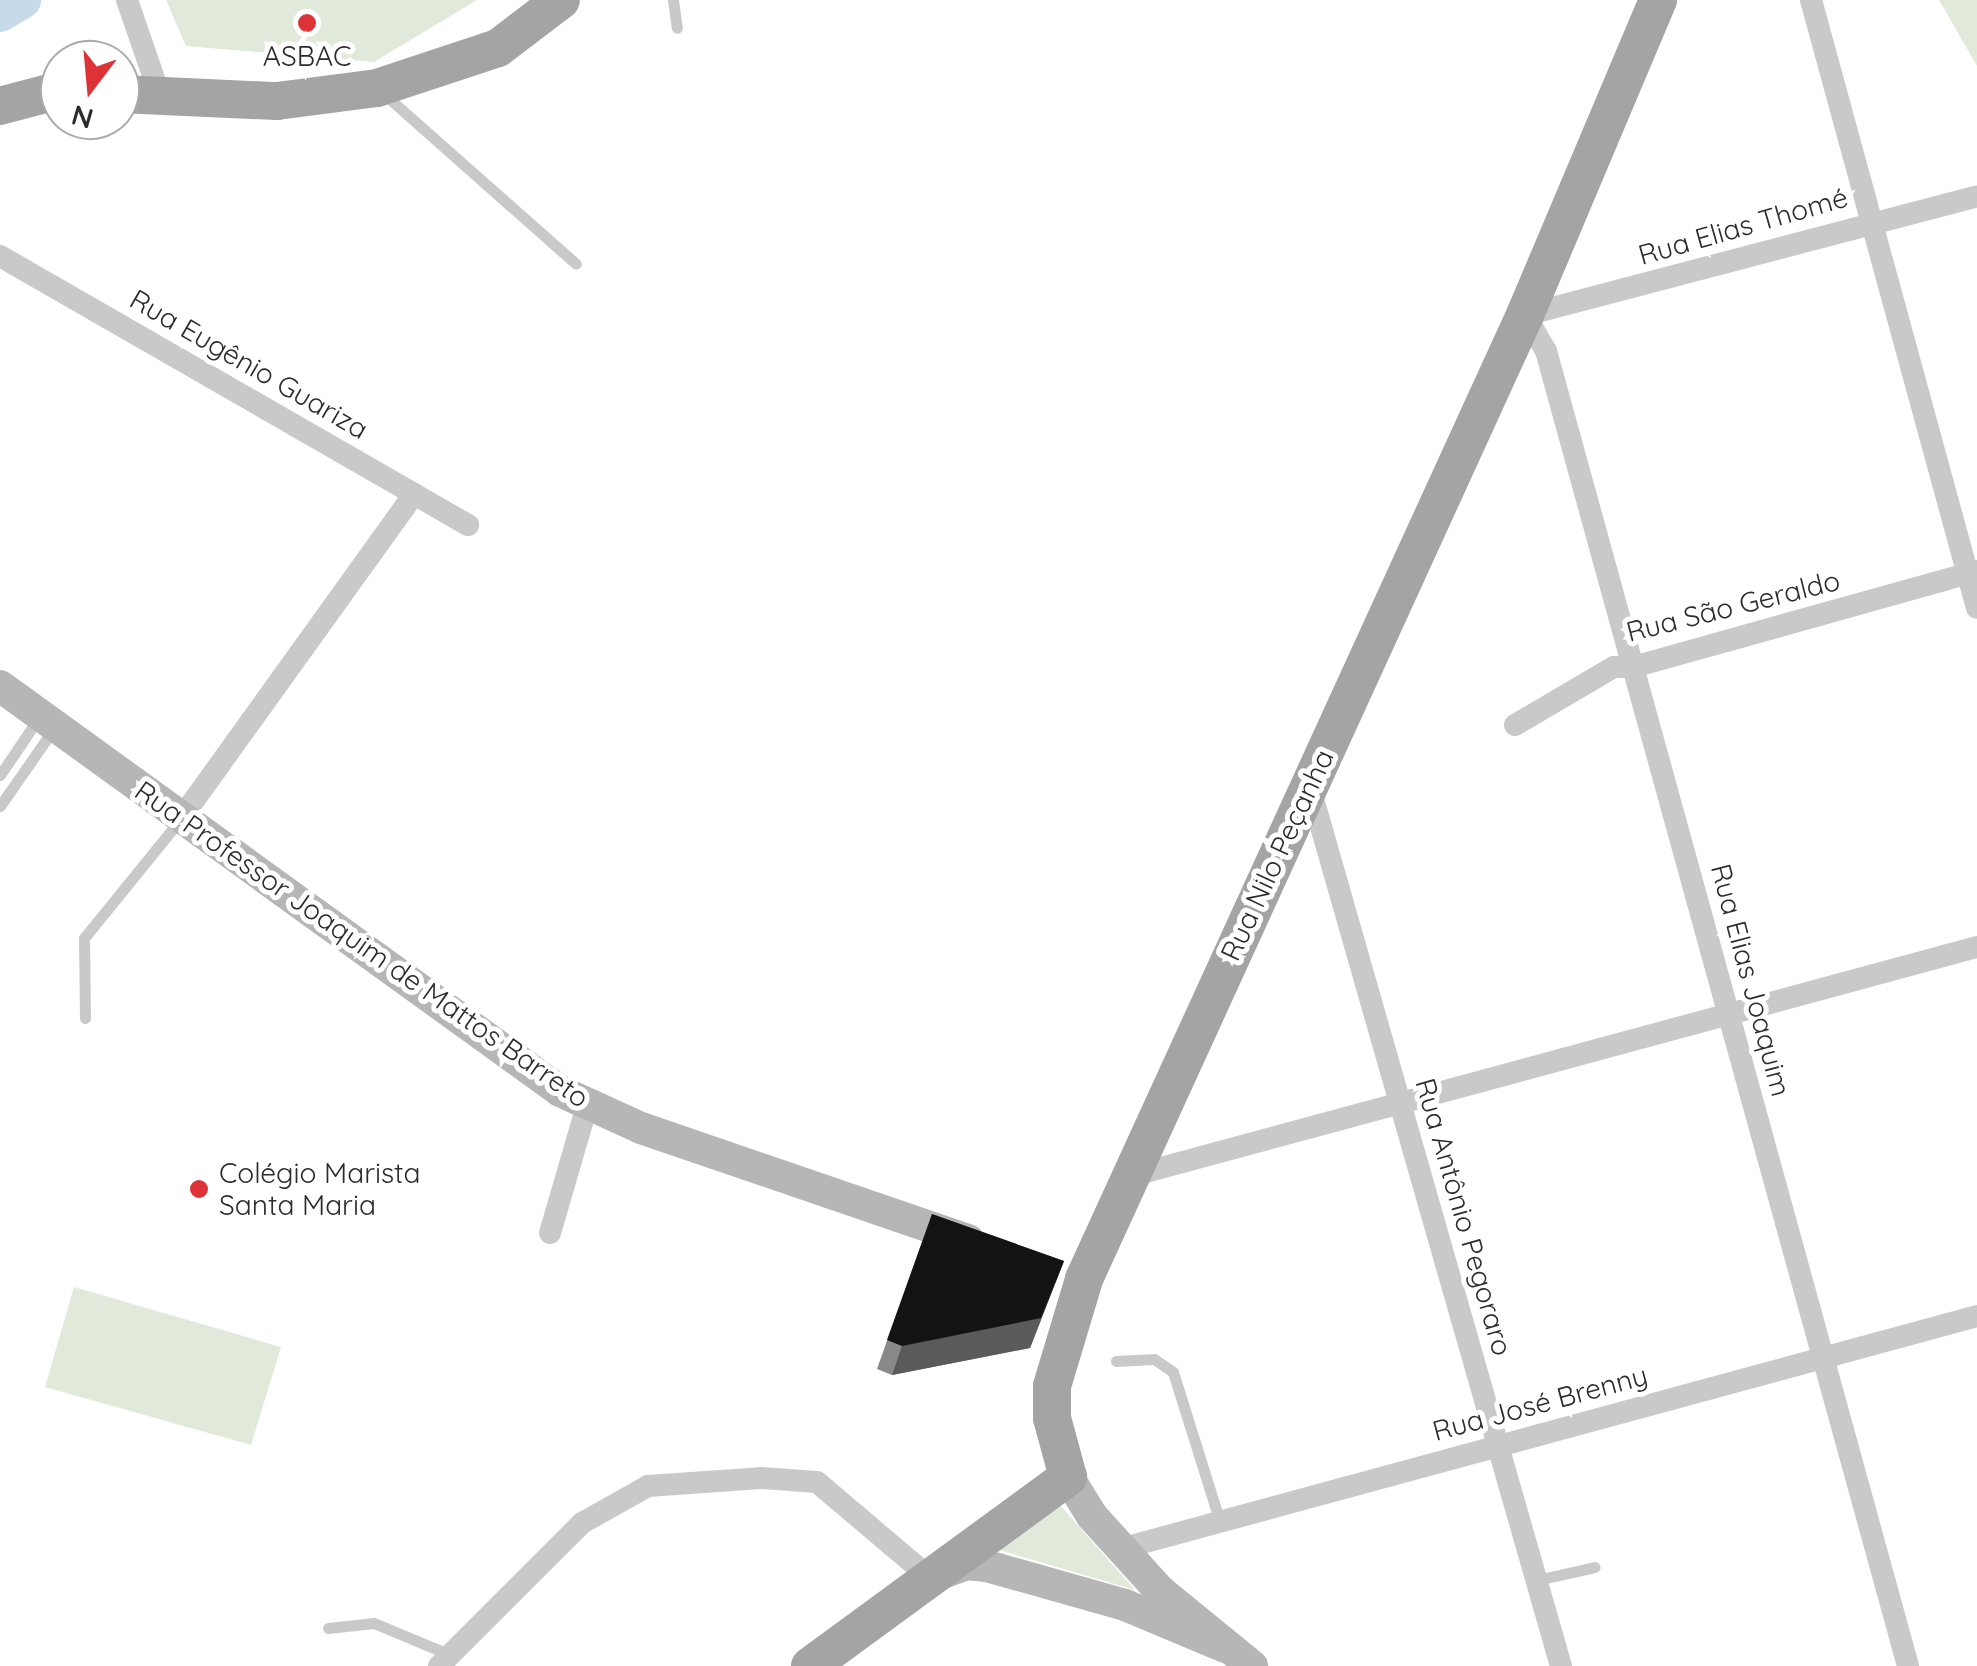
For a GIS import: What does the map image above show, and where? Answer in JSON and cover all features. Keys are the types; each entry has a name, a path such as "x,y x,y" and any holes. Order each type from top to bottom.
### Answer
{"main road":[{"path":"140,96 277,101 376,88 498,48 560,0"},
{"name":"Rua Nilo Peçanha","path":"1252,1666 1120,1549 1068,1476 1052,1418 1052,1386 1084,1279 1525,315 1658,0"},
{"path":"0,106 40,95"},
{"name":"Rua Professor Joaquim de Mattos Barreto","path":"0,686 587,1106 992,1248"},
{"path":"1048,1267 1084,1279"},
{"path":"810,1666 1068,1476"},
{"path":"930,1578 967,1564 987,1566 1098,1596 1225,1646"}],"street":[{"path":"127,0 161,99"},
{"path":"1812,0 1972,573 1977,608"},
{"name":"Rua Elias Thomé","path":"1525,315 1977,196"},
{"name":"Rua Eugênio Guariza","path":"0,256 468,525"},
{"name":"Rua Elias Joaquim","path":"1525,315 1546,351 1908,1666"},
{"path":"182,818 414,494"},
{"name":"Rua São Geraldo","path":"1514,725 1606,670 1634,667 1972,573"},
{"name":"Rua Antônio Pegoraro","path":"1310,784 1561,1666"},
{"path":"1130,1176 1977,946"},
{"path":"550,1233 587,1106"},
{"name":"Rua José Brenny","path":"1120,1549 1977,1316"},
{"path":"443,1660 582,1523 648,1486 762,1478 817,1482 930,1578"}],"lane":[{"path":"673,0 677,28"},
{"path":"376,88 576,264"},
{"path":"0,775 48,721"},
{"path":"0,806 48,721"},
{"path":"85,1018 84,938 182,818"},
{"path":"1116,1362 1154,1359 1173,1372 1220,1522"},
{"path":"1537,1580 1595,1567"},
{"path":"328,1628 374,1623 443,1660"}],"green space":[{"name":"ASBAC","path":"166,0 477,0 374,62 186,46"},
{"path":"1939,0 1977,0 1977,66"},
{"path":"74,1287 281,1347 251,1445 45,1387"},
{"path":"1059,1504 1135,1590 989,1547"}],"building":[{"path":"932,1214 1064,1261 1041,1318 902,1346 887,1340"}],"waterway":[{"path":"0,13 22,0"}],"place":[{"name":"ASBAC","path":"307,23"},
{"name":"Colégio Marista Santa Maria","path":"199,1189"}]}
